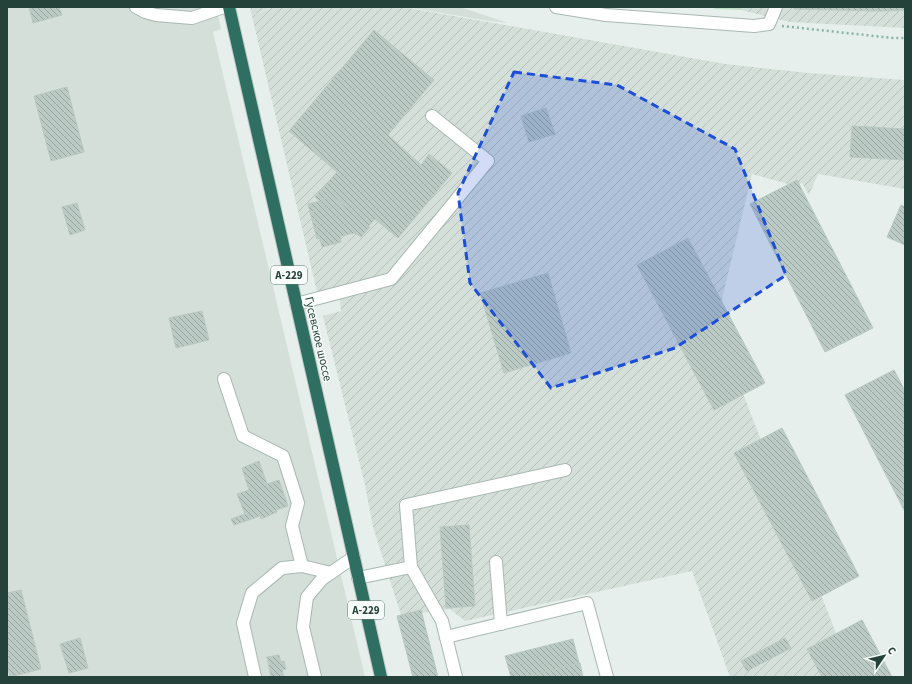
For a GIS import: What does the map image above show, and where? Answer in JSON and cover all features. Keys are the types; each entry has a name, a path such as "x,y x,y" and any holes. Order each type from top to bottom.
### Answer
{"highway":[{"name":"Гусевское шоссе","path":"229,7 381,677"}],"lane":[{"path":"136,7 145,12 156,15 192,18 224,7"},
{"path":"556,7 606,15 754,26 769,24 776,7"},
{"path":"296,304 391,279 488,161 432,116"},
{"path":"224,379 243,436 283,456 298,503 292,526 302,566"},
{"path":"456,677 442,621 411,567 406,505 565,470"},
{"path":"315,677 303,628 307,597 322,579 354,557"},
{"path":"496,562 501,624"},
{"path":"255,677 244,623 252,593 282,568 302,566 331,573"},
{"path":"358,578 411,567"},
{"path":"446,637 587,603 607,677"}],"path":[{"path":"769,24 893,38 905,38"}],"highlighted area":[{"path":"514,72 617,85 735,149 786,275 675,348 551,388 470,283 458,193"}],"shaded area":[{"path":"7,7 216,7 221,29 213,32 365,677 7,677"},
{"path":"250,7 271,7 252,16"},
{"path":"273,7 403,7 725,64 808,73 905,80 905,189 818,174 809,195 802,183 795,186 752,174 716,324 853,677 730,677 692,571 465,621 450,609 427,612 402,618 373,527 365,485 323,316 341,311 339,293 318,296 252,16"},
{"path":"407,7 460,7 508,23 483,20"},
{"path":"742,7 905,7 905,28 790,22 741,10"}],"green space":[{"path":"713,7 742,7 741,10 715,9"}],"building":[{"path":"29,7 59,7 62,15 33,23"},
{"path":"794,7 905,7 905,10 879,11 794,9"},
{"path":"374,30 434,80 388,135 421,165 429,154 452,173 398,238 375,219 359,236 353,230 317,239 308,204 320,201 315,197 337,172 289,131"},
{"path":"67,87 84,152 51,161 34,96"},
{"path":"546,108 555,134 529,142 521,116"},
{"path":"852,126 905,129 905,160 850,157"},
{"path":"797,180 873,328 825,352 750,204"},
{"path":"329,193 370,227 361,237 355,233 340,236 341,242 322,247 313,212"},
{"path":"77,203 85,230 70,235 62,207"},
{"path":"901,205 905,207 905,245 887,237"},
{"path":"688,238 765,383 714,410 637,265"},
{"path":"548,273 571,353 504,373 480,293"},
{"path":"202,311 209,340 176,348 169,318"},
{"path":"894,370 905,391 905,512 845,395"},
{"path":"782,428 859,576 812,601 734,453"},
{"path":"259,461 267,484 279,480 288,506 276,510 277,512 261,519 260,516 234,525 231,519 245,514 237,494 249,490 242,468"},
{"path":"469,525 475,606 446,608 440,527"},
{"path":"21,590 41,669 10,677 7,664 7,593"},
{"path":"421,610 438,677 413,677 397,616"},
{"path":"862,620 892,677 822,677 807,649"},
{"path":"80,638 88,668 69,673 60,644"},
{"path":"785,638 791,648 747,671 741,661"},
{"path":"573,639 579,663 526,677 511,677 505,656"},
{"path":"279,655 281,662 284,661 286,669 282,670 284,677 271,677 267,657"},
{"path":"580,663 583,677 526,677"}]}
